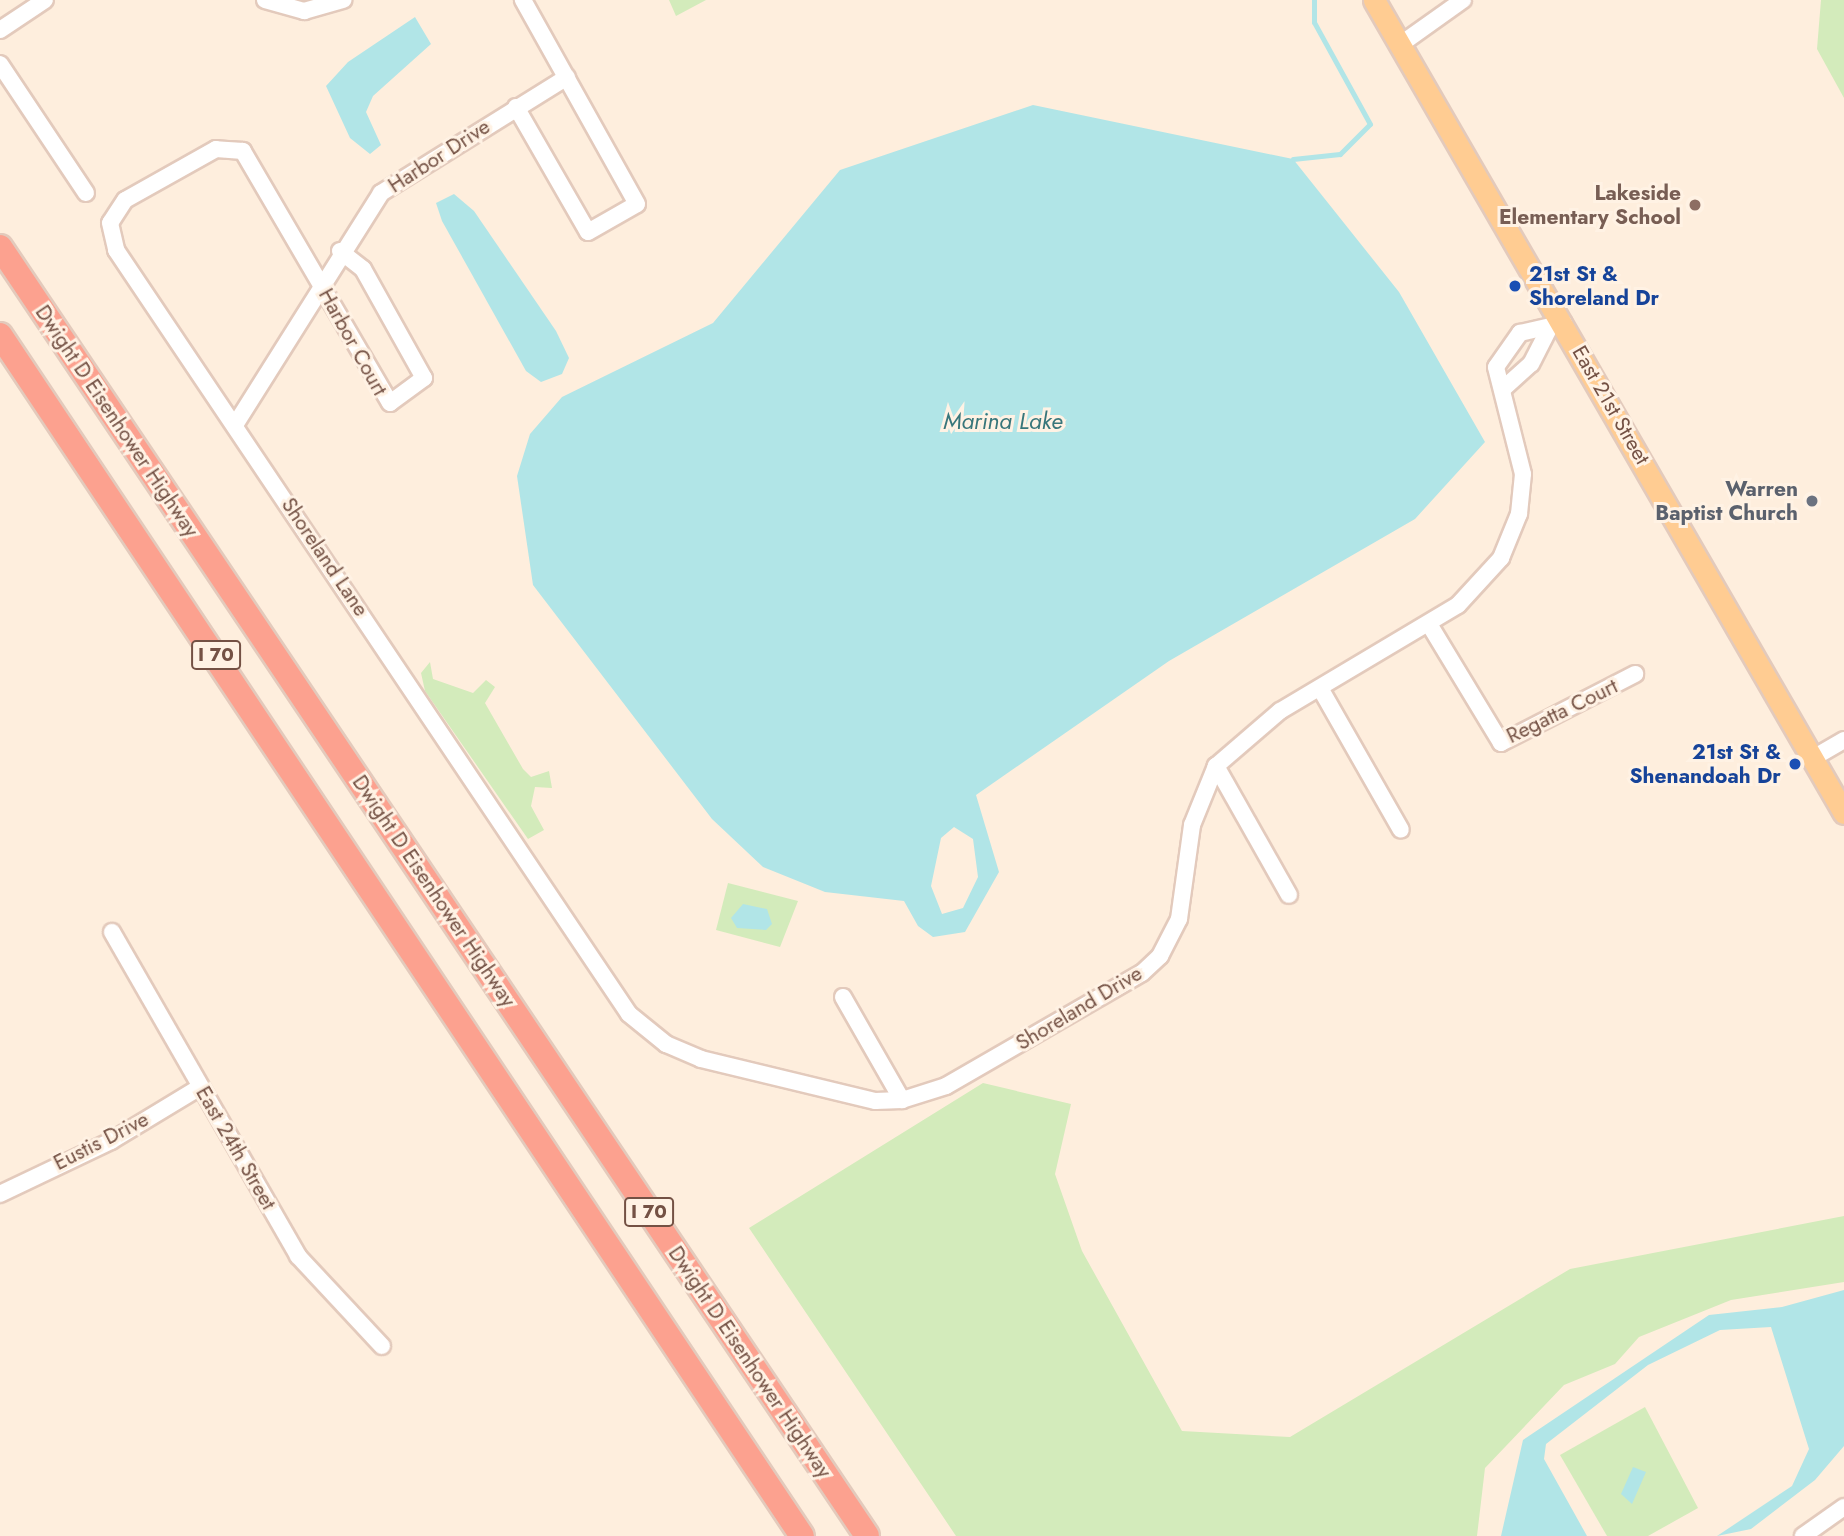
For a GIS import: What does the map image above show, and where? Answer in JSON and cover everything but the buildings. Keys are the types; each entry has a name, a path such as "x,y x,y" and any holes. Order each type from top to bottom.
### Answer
{"highway":[{"name":"Dwight D Eisenhower Highway","path":"0,247 867,1536"},
{"name":"I 70","path":"0,335 800,1536"}],"main road":[{"name":"East 21st Street","path":"1374,0 1401,44 1556,327 1844,813"}],"street":[{"path":"0,30 45,0"},
{"path":"265,0 297,10 343,0"},
{"path":"516,107 593,232 637,199 523,0"},
{"path":"1401,44 1444,20 1463,0"},
{"path":"0,64 86,193"},
{"name":"Harbor Drive","path":"235,425 320,282 391,183 568,77"},
{"name":"Harbor Court","path":"234,148 249,157 387,403 422,385 424,378 363,269 340,251"},
{"name":"Shoreland Lane","path":"234,148 216,149 125,200 110,223 116,250 629,1014"},
{"path":"1504,388 1531,364 1556,327"},
{"name":"Shoreland Drive","path":"629,1014 666,1044 701,1059 866,1100 902,1100 946,1086 1142,973 1160,956 1179,919 1192,825 1216,766 1261,724 1429,624 1482,584 1514,529 1522,460 1504,388 1496,368 1511,341 1531,329 1556,327"},
{"name":"Regatta Court","path":"1429,624 1501,743 1635,674"},
{"path":"1320,688 1401,830"},
{"path":"1813,758 1844,740"},
{"path":"1216,766 1289,895"},
{"name":"East 24th Street","path":"112,932 298,1256 382,1346"},
{"path":"843,997 902,1100"},
{"name":"Eustis Drive","path":"0,1194 111,1141 200,1087"},
{"path":"1803,1536 1844,1507"}],"green space":[{"path":"669,0 706,0 676,16"},
{"path":"1821,0 1844,0 1844,98 1817,49"},
{"path":"430,662 433,679 473,693 486,680 495,687 485,703 523,769 531,777 549,771 552,788 535,787 531,806 544,830 528,839 425,691 421,673"},
{"path":"728,883 798,901 780,947 716,930"},
{"path":"983,1083 1071,1104 1055,1174 1082,1251 1182,1431 1290,1437 1570,1269 1844,1216 1844,1282 1731,1300 1639,1337 1615,1364 1564,1385 1485,1468 1477,1536 956,1536 749,1228"},
{"path":"1645,1407 1698,1508 1648,1536 1607,1536 1560,1455"}],"water":[{"path":"415,17 431,44 373,96 366,112 381,145 370,154 350,138 326,86 348,62"},
{"name":"Marina Lake","path":"1033,105 1293,159 1399,292 1485,442 1415,519 1169,661 976,795 999,872 965,932 933,937 918,926 904,901 825,892 763,867 712,819 533,585 517,476 530,434 562,397 713,323 840,170","holes":["954,827 973,839 978,877 963,908 942,914 931,886 941,838"]},
{"path":"454,194 474,211 556,331 569,358 562,374 541,382 526,371 442,221 436,203"},
{"path":"743,904 767,909 772,924 766,930 737,928 731,918"},
{"path":"1844,1290 1844,1446 1815,1480 1751,1529 1717,1536 1792,1486 1809,1449 1771,1327 1720,1330 1648,1365 1546,1444 1544,1459 1587,1536 1501,1536 1523,1440 1709,1315 1782,1307"},
{"path":"1633,1467 1646,1472 1632,1504 1621,1494"}],"waterway":[{"path":"1293,159 1340,154 1370,124 1314,22 1314,0"}],"place":[{"name":"Lakeside Elementary School","path":"1695,205"},
{"name":"21st St & Shoreland Dr","path":"1515,286"},
{"name":"Warren Baptist Church","path":"1812,501"},
{"name":"21st St & Shenandoah Dr","path":"1795,764"}]}
